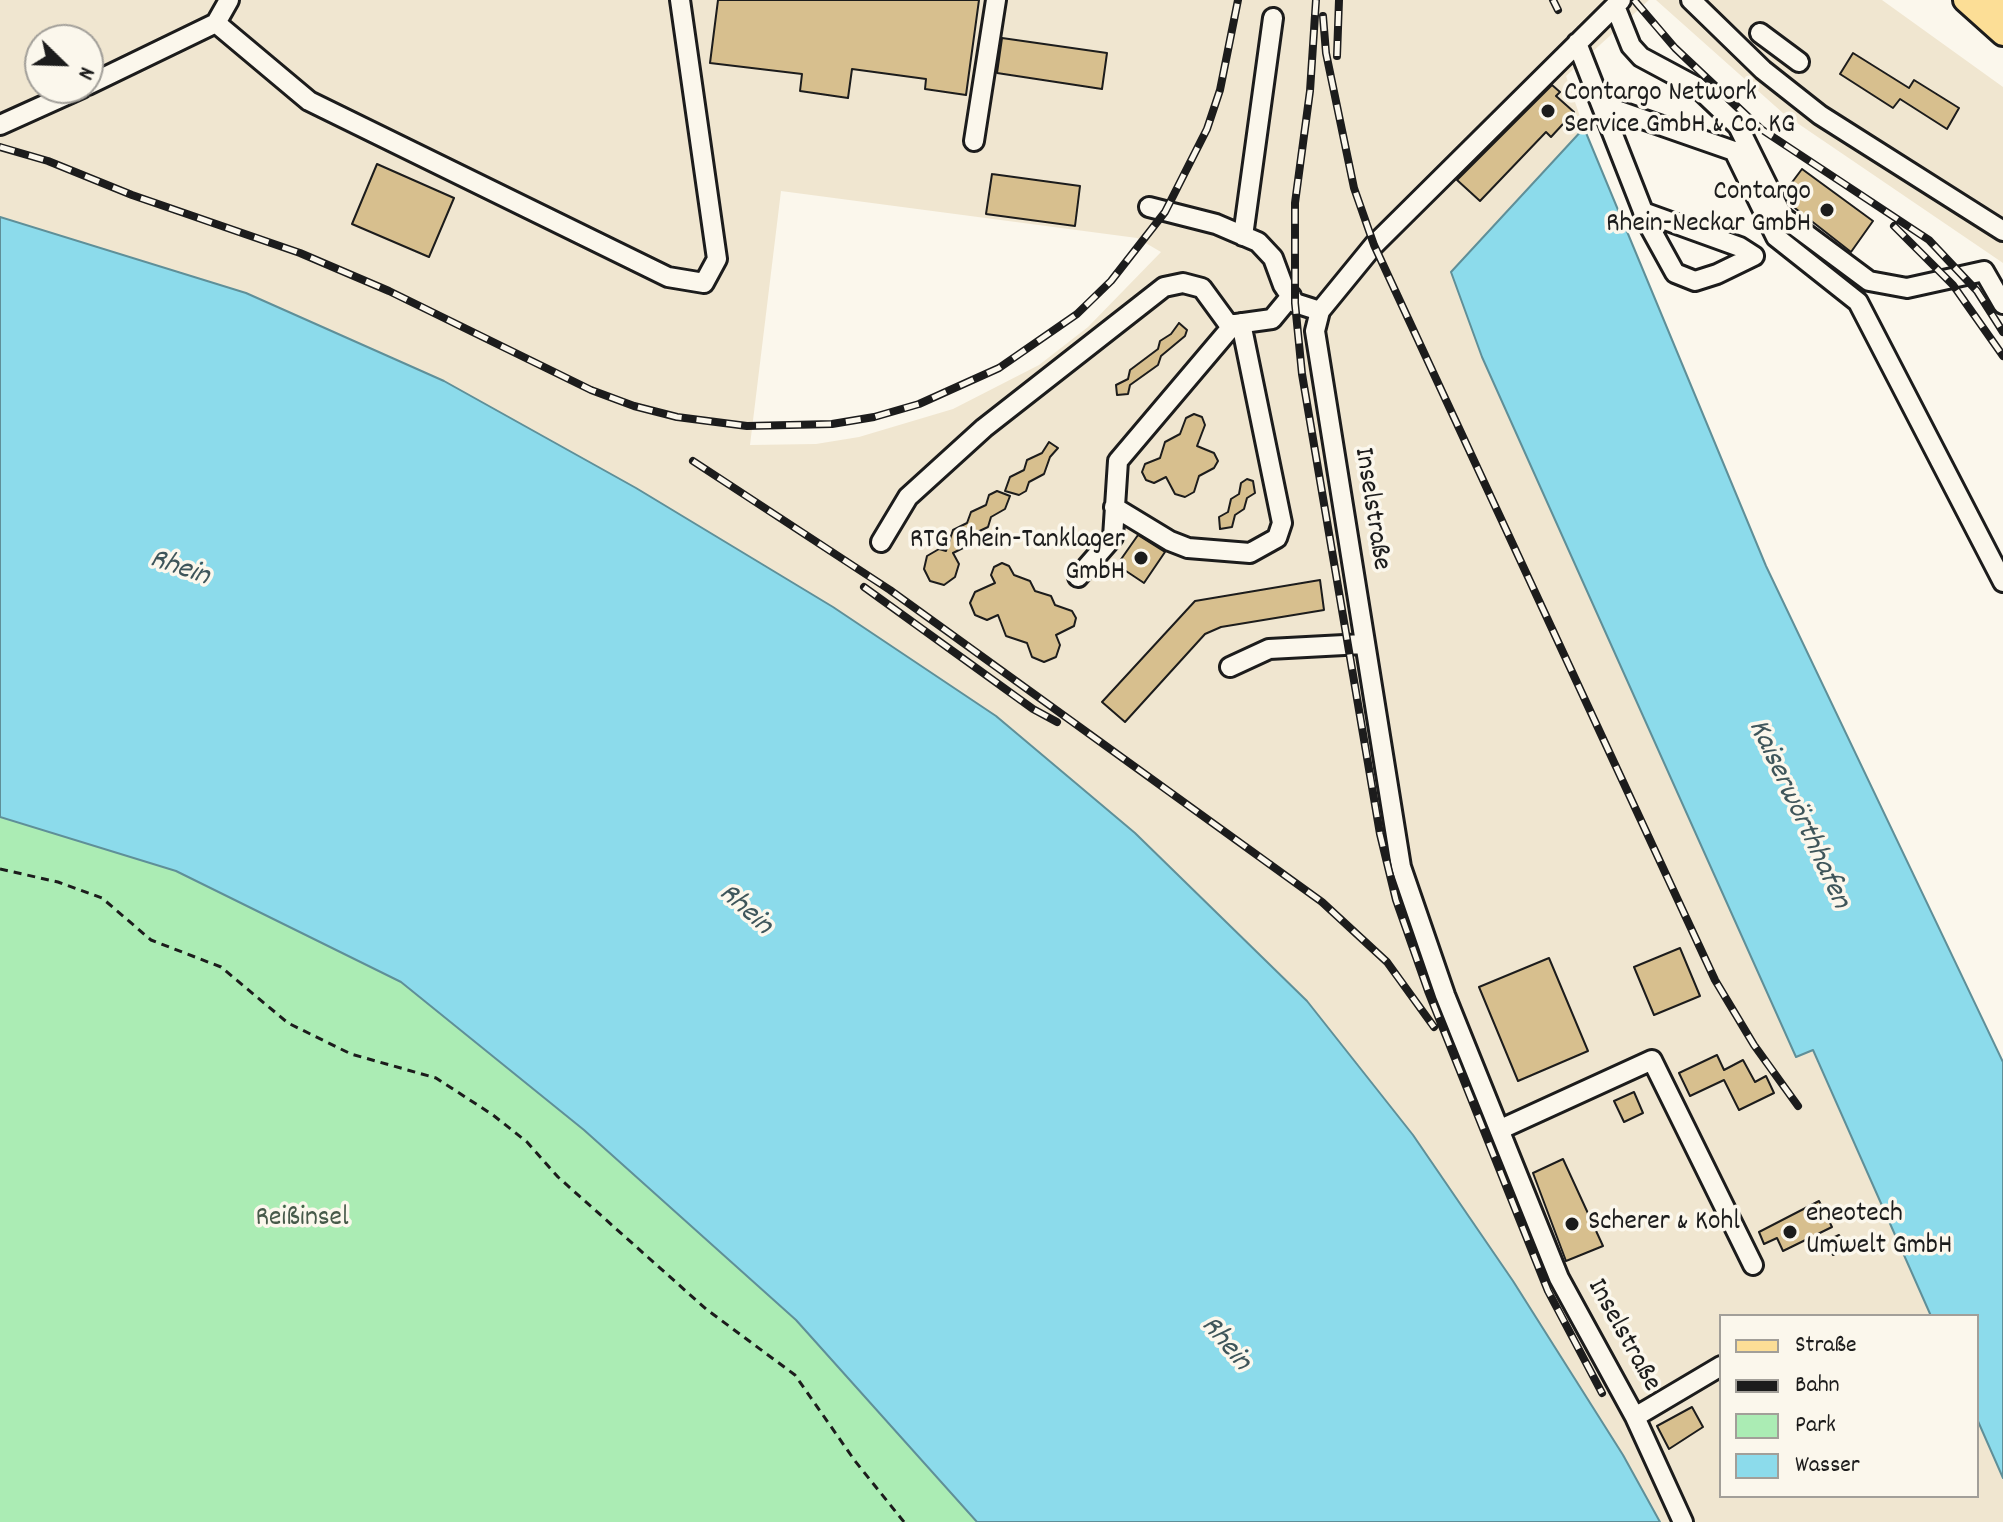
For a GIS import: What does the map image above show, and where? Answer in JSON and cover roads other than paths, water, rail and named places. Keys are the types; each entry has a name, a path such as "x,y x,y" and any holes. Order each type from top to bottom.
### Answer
{"main road":[{"path":"1965,0 2003,34"},
{"path":"1989,0 2003,12"}],"street":[{"path":"104,77 216,23 229,0"},
{"path":"216,23 309,101 668,277 704,283 717,259 680,0"},
{"path":"974,141 996,0"},
{"path":"1691,0 1763,70 1820,115 1996,226 2003,241"},
{"path":"1149,207 1216,224 1258,242 1273,258 1283,285 1295,303 1320,311 1374,245 1618,3 1631,46 1641,57 1697,87 1738,126 1783,217 1869,281 1907,288 1984,271 2003,304"},
{"path":"1243,236 1273,18"},
{"path":"1760,33 1799,62"},
{"path":"1577,43 1643,212 1667,264 1685,279 1695,281 1754,256 1740,247 1643,212"},
{"path":"1763,70 1779,47"},
{"path":"0,125 47,104"},
{"path":"1602,105 1734,151 1776,237 1858,302 2003,582"},
{"path":"881,542 890,521 908,497 984,428 1164,287 1183,283 1202,288 1229,325 1272,319 1291,296"},
{"name":"Inselstraße","path":"1320,311 1315,331 1319,368 1401,867 1445,995 1559,1278 1635,1417 1683,1522"},
{"path":"1114,507 1170,541 1188,548 1250,553 1277,538 1282,523 1237,324"},
{"path":"1078,577 1113,537 1118,461 1237,324"},
{"path":"1230,667 1269,649 1363,644"},
{"path":"1501,1129 1652,1060 1753,1265"},
{"path":"1635,1417 1719,1367"}],"water":[{"name":"Kaiserwörthhafen","path":"1584,128 1766,566 2003,1062 2003,1478 1979,1424 1979,1314 1930,1314 1813,1050 1796,1057 1482,357 1451,272"},
{"name":"Rhein","path":"0,217 246,293 444,381 636,488 833,607 996,716 1135,833 1307,1001 1413,1135 1513,1281 1623,1455 1660,1522 977,1522 796,1320 584,1130 401,982 176,871 0,817"}],"railway":[{"path":"0,147 48,161 132,195 300,253 389,291 591,390 634,406 677,417 747,426 832,424 874,417 919,404 999,368 1077,314 1111,281 1165,212 1207,129 1220,90 1238,0"},
{"path":"1316,0 1310,91 1295,203 1295,303 1302,374 1380,834 1396,900 1428,991 1548,1291 1602,1393"},
{"path":"1337,56 1339,0"},
{"path":"1553,0 1558,10"},
{"path":"1634,0 1675,48 1761,129 1929,240 1977,291 2003,332"},
{"path":"1323,16 1326,53 1354,188 1374,245 1715,980 1754,1045 1798,1106"},
{"path":"1894,226 1953,285 2003,356"},
{"path":"693,461 890,590 1322,902 1387,962 1434,1027"},
{"path":"864,587 1033,709 1057,722"}],"place":[{"name":"Contargo Network Service GmbH & Co. KG","path":"1548,111"},
{"name":"Contargo Rhein-Neckar GmbH","path":"1827,210"},
{"name":"RTG Rhein-Tanklager GmbH","path":"1141,558"},
{"name":"Scherer & Kohl","path":"1572,1224"},
{"name":"eneotech Umwelt GmbH","path":"1790,1232"}],"park label":[{"name":"Reißinsel","path":"302,1220"}]}
